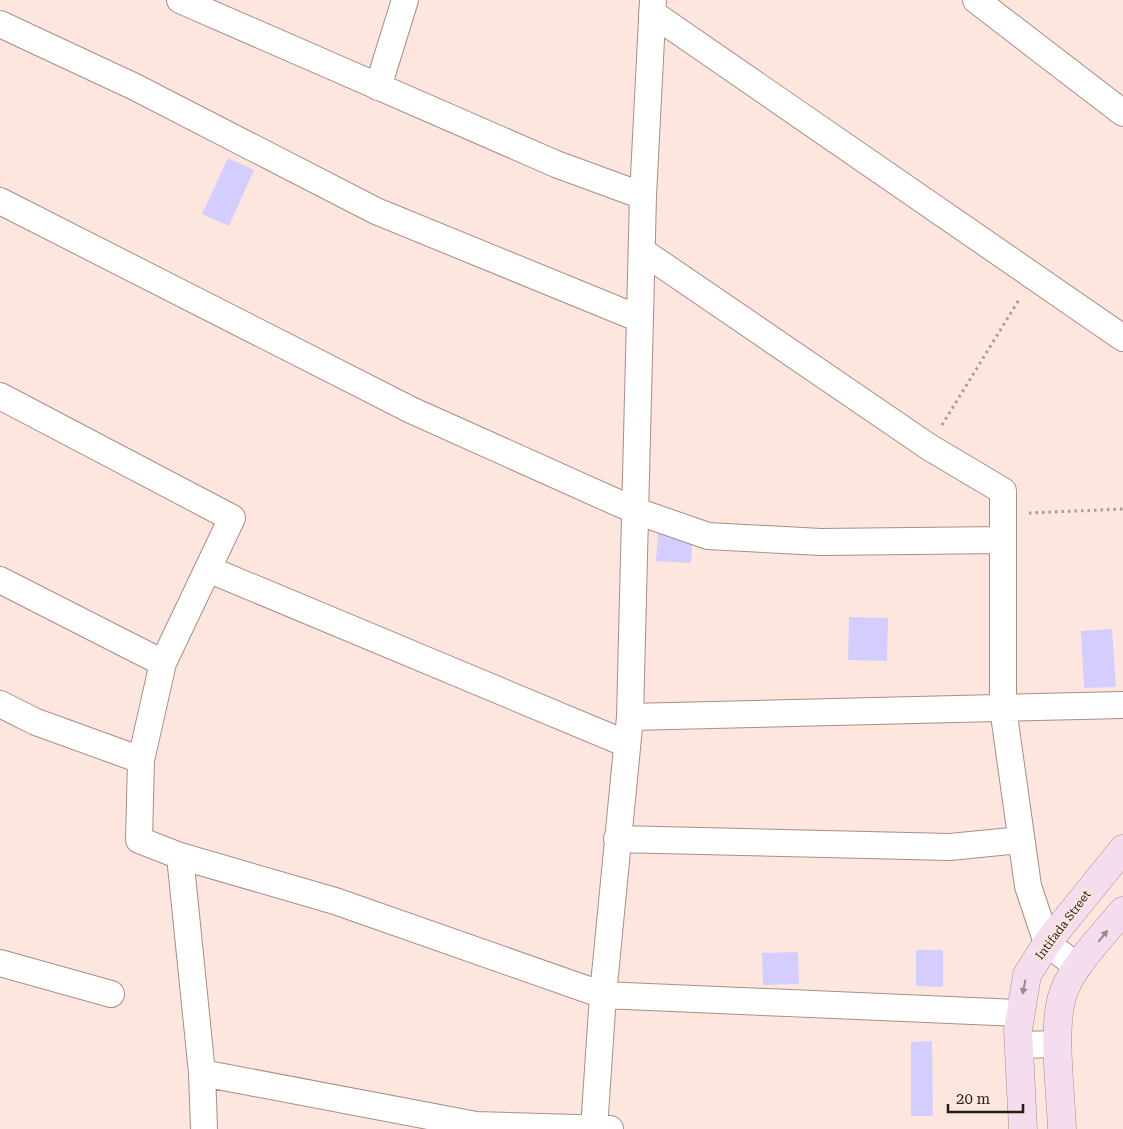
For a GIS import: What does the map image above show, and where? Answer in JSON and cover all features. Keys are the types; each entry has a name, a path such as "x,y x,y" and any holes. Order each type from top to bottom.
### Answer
{"main road":[{"name":"Intifada Street","path":"1023,1129 1018,1045 1019,1013 1027,975 1047,943 1123,849"},
{"path":"1062,1129 1058,1044 1064,992 1078,967 1123,911"}],"street":[{"path":"378,87 405,0"},
{"path":"976,0 1123,112"},
{"path":"188,2 556,164 643,196"},
{"path":"202,1073 476,1125 599,1129 603,995 630,717 643,196 652,7"},
{"path":"652,7 1123,338"},
{"path":"0,24 135,86 376,211 640,319"},
{"path":"0,201 411,410 636,511 708,536 821,542 1003,527"},
{"path":"642,251 929,447 1003,491 1003,708 1028,886 1047,943 1078,967"},
{"path":"0,396 232,518 163,663 141,760 139,840 180,856 335,901 603,995 1019,1013"},
{"path":"208,569 628,744"},
{"path":"0,580 163,663"},
{"path":"0,704 36,722 141,760"},
{"path":"630,717 1123,705"},
{"path":"617,839 950,847 1021,840"},
{"path":"180,856 202,1073 204,1129"},
{"path":"0,963 112,994"},
{"path":"1018,1045 1058,1044"}],"path":[{"path":"929,447 1033,276"},
{"path":"1003,527 1123,509"}],"building":[{"path":"228,158 254,170 229,226 202,214"},
{"path":"658,532 693,534 691,563 656,561"},
{"path":"849,617 888,618 887,661 848,660"},
{"path":"1112,629 1116,687 1084,688 1081,631"},
{"path":"916,950 943,950 943,987 916,986"},
{"path":"798,952 799,984 763,985 762,953"},
{"path":"932,1041 933,1116 911,1116 911,1042"}]}
